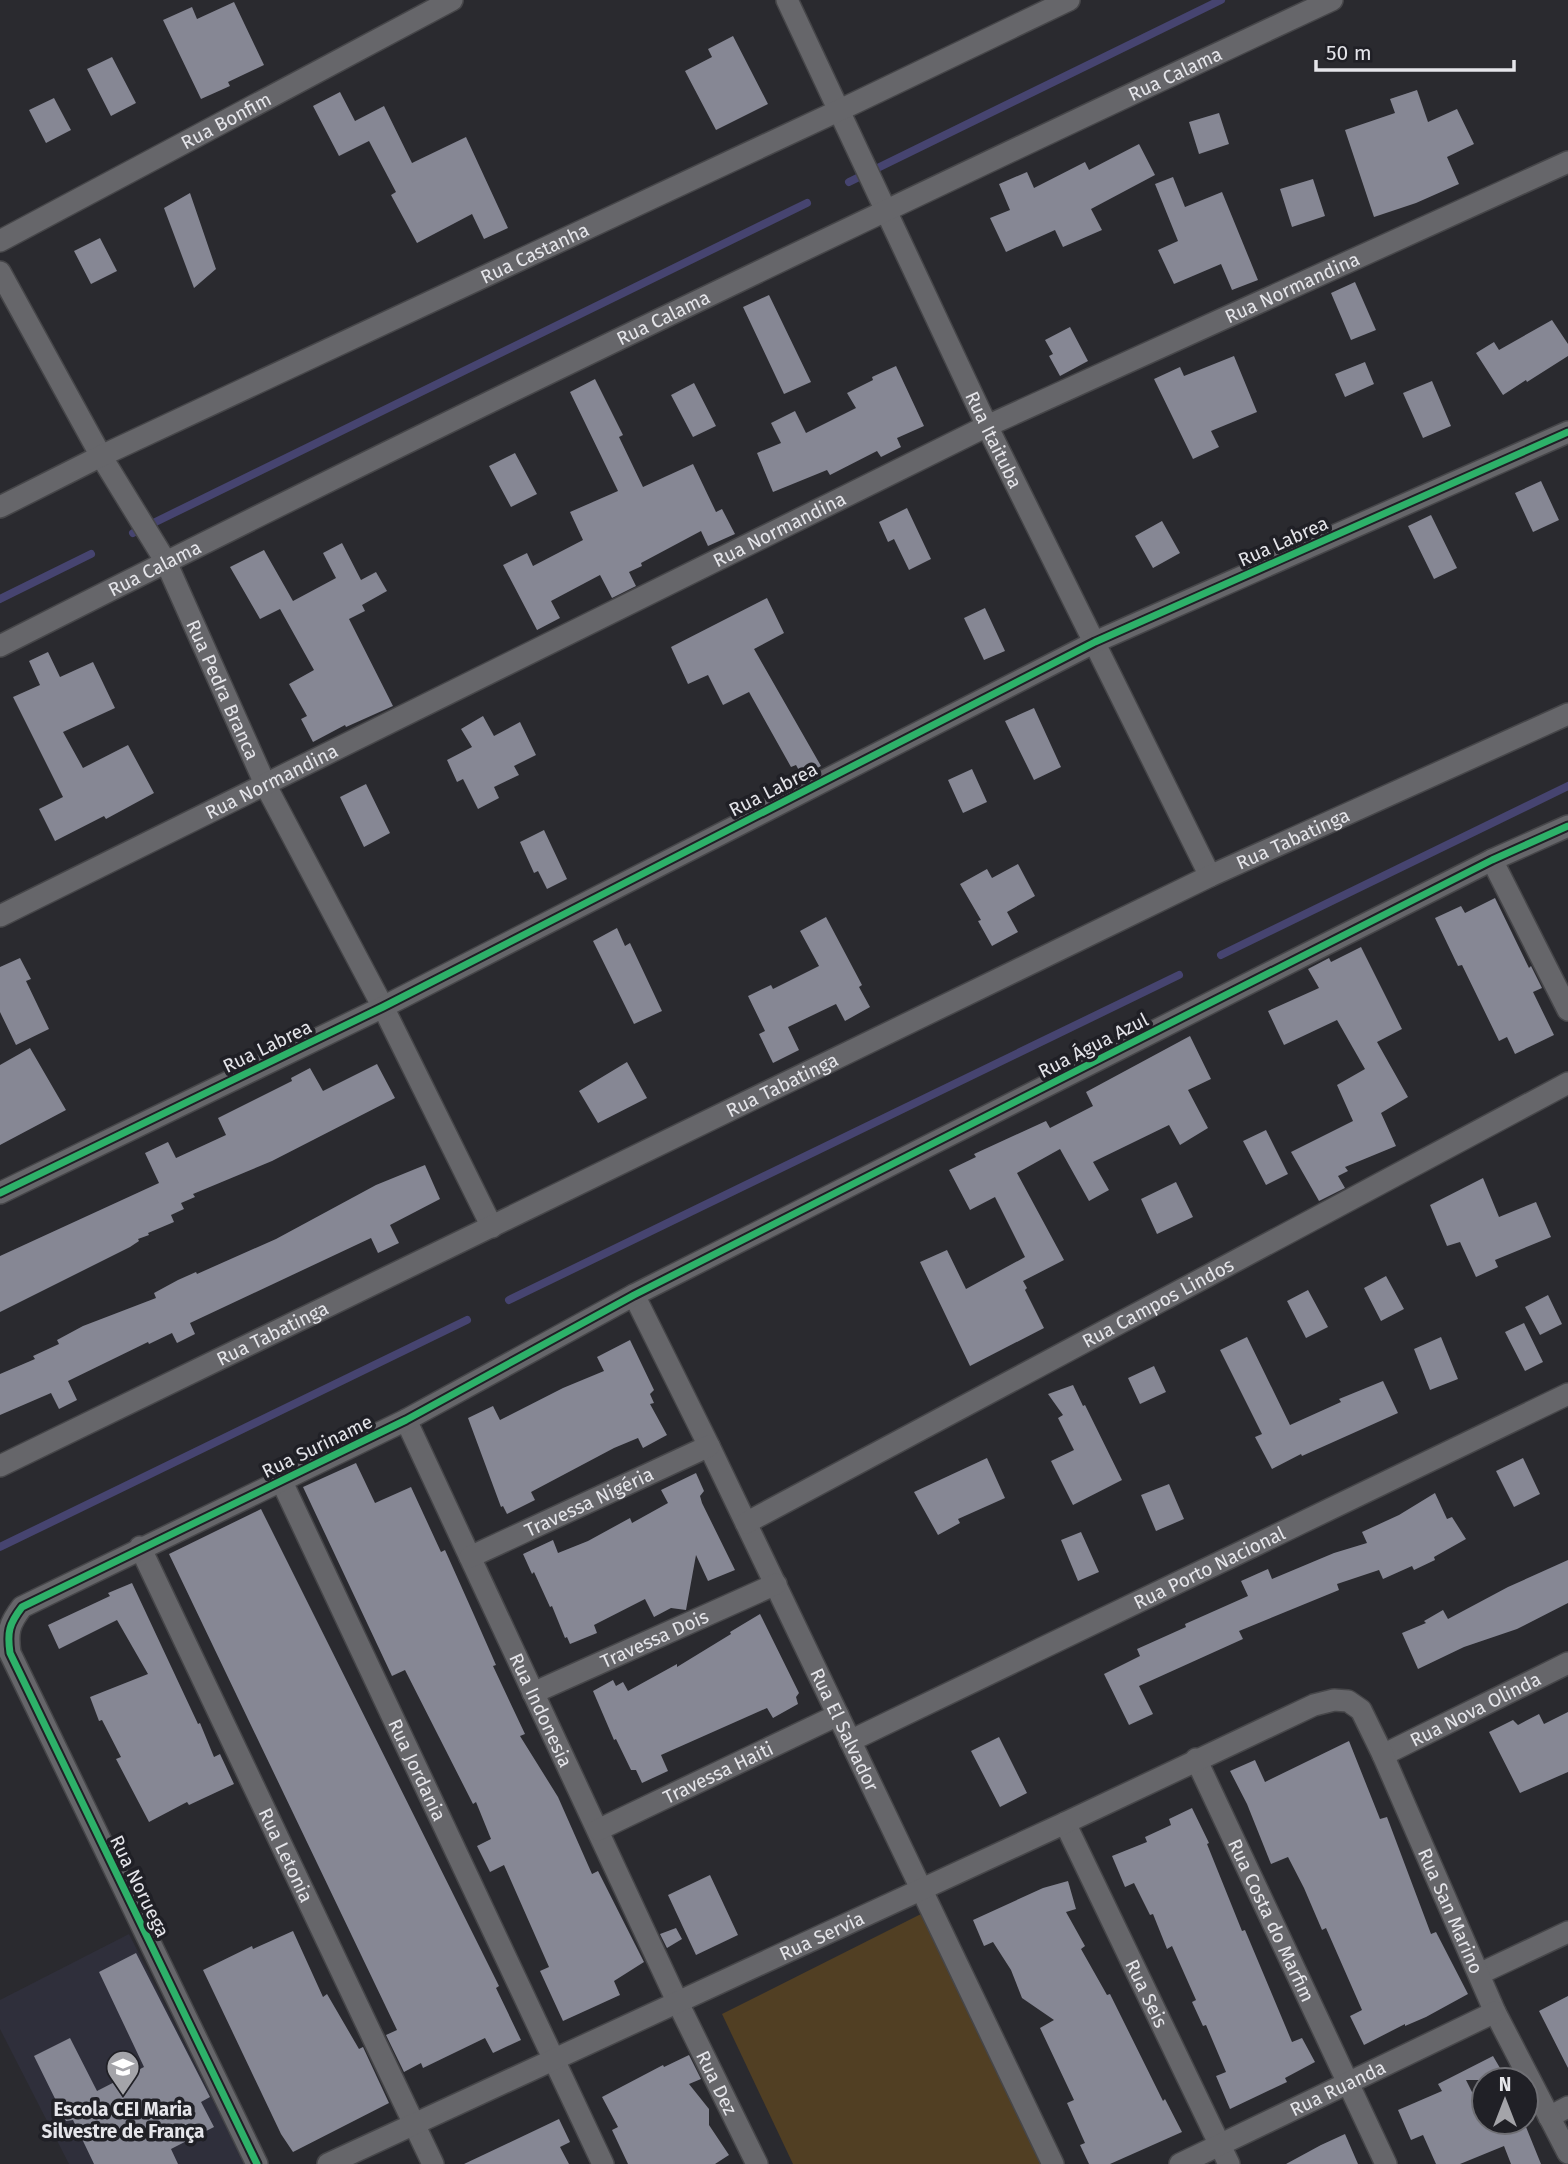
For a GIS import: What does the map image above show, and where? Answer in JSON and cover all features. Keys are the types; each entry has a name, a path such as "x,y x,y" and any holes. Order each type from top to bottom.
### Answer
{"street":[{"name":"Rua Bonfim","path":"0,241 452,0"},
{"name":"Rua Itaituba","path":"787,0 988,426 1210,876"},
{"name":"Rua Castanha","path":"0,507 101,456 1069,0"},
{"name":"Rua Calama","path":"0,646 884,210 1332,0"},
{"name":"Rua Normandina","path":"0,916 988,426 1568,162"},
{"name":"Rua Pedra Branca","path":"0,272 101,456 166,562 265,786 383,1007 492,1227"},
{"name":"Rua Labrea","path":"0,1193 383,1007 1095,642 1568,432"},
{"name":"Rua Tabatinga","path":"0,1466 1210,876 1568,714"},
{"name":"Rua Água Azul","path":"634,1295 1492,860 1568,826"},
{"path":"1492,860 1568,1010"},
{"name":"Rua Campos Lindos","path":"746,1522 1568,1083"},
{"name":"Rua Suriname","path":"13,1618 22,1607 140,1547 282,1482 406,1420 634,1295"},
{"name":"Rua El Salvador","path":"634,1295 776,1584 1053,2164"},
{"name":"Rua Porto Nacional","path":"850,1741 1568,1394"},
{"name":"Rua Indonesia","path":"406,1420 677,2001"},
{"name":"Travessa Nigéria","path":"470,1557 709,1446"},
{"name":"Rua Jordania","path":"282,1482 603,2164"},
{"name":"Rua Letonia","path":"140,1547 433,2164"},
{"name":"Travessa Dois","path":"533,1693 776,1584"},
{"name":"Rua Noruega","path":"13,1618 8,1634 10,1653 257,2164"},
{"name":"Rua Nova Olinda","path":"1383,1755 1568,1663"},
{"name":"Rua San Marino","path":"1314,1705 1334,1700 1348,1701 1360,1710 1383,1755 1495,2012 1559,2112 1568,2153"},
{"name":"Rua Servia","path":"328,2164 1065,1824 1196,1759 1314,1705"},
{"name":"Travessa Haiti","path":"598,1830 838,1715"},
{"name":"Rua Costa do Marfim","path":"1196,1759 1386,2164"},
{"name":"Rua Seis","path":"1065,1824 1229,2164"},
{"path":"1479,1974 1568,1932"},
{"name":"Rua Dez","path":"677,2001 757,2164"},
{"name":"Rua Ruanda","path":"1180,2164 1495,2012"}],"shaded area":[{"path":"921,1914 1041,2164 793,2164 722,2014"},
{"name":"Escola CEI Maria Silvestre de França","path":"129,1934 245,2164 69,2164 0,2029 0,2000"}],"building":[{"path":"234,2 264,65 228,82 230,86 201,99 163,20 192,7 197,19"},
{"path":"733,36 768,104 716,130 685,71 712,57 708,49"},
{"path":"112,57 136,103 111,116 87,69"},
{"path":"1417,90 1428,122 1457,109 1474,144 1447,157 1459,184 1416,203 1374,217 1345,130 1395,113 1390,99"},
{"path":"340,92 355,121 384,106 412,163 466,137 508,228 484,239 472,214 417,243 391,195 396,192 369,141 339,156 313,106"},
{"path":"54,98 71,130 46,143 29,110"},
{"path":"1219,113 1229,144 1199,154 1189,122"},
{"path":"1139,144 1155,175 1091,209 1102,230 1063,247 1055,230 1006,252 990,218 1010,210 999,184 1027,172 1034,188 1085,162 1089,170"},
{"path":"1173,177 1185,207 1222,192 1258,280 1232,290 1221,264 1174,284 1158,250 1178,241 1155,184"},
{"path":"1313,179 1325,216 1292,227 1280,189"},
{"path":"190,193 216,269 194,288 164,208"},
{"path":"100,238 117,271 91,284 74,251"},
{"path":"1355,282 1376,330 1351,340 1331,293"},
{"path":"769,295 811,382 784,394 743,307"},
{"path":"1552,320 1568,344 1568,356 1503,395 1476,353 1494,342 1499,350"},
{"path":"1070,327 1088,361 1060,376 1049,356 1053,354 1045,340"},
{"path":"1234,356 1257,412 1211,431 1219,447 1193,459 1154,379 1180,367 1184,376"},
{"path":"1365,362 1374,384 1345,397 1335,374"},
{"path":"896,366 924,426 897,438 901,447 881,457 877,451 830,475 827,470 773,492 757,453 781,443 771,423 795,411 806,433 856,408 847,393"},
{"path":"595,379 623,435 619,437 643,487 693,464 716,512 722,509 735,534 708,546 701,531 629,572 636,586 612,598 600,575 551,601 560,618 537,630 503,565 527,553 533,566 583,540 570,512 618,491 570,392"},
{"path":"1432,381 1451,426 1423,438 1403,393"},
{"path":"694,383 716,426 693,437 671,395"},
{"path":"515,453 537,494 511,507 489,466"},
{"path":"1541,481 1559,520 1533,532 1515,493"},
{"path":"907,508 931,559 909,570 894,539 888,542 879,522"},
{"path":"1431,515 1457,568 1434,579 1408,526"},
{"path":"1162,521 1180,553 1153,568 1135,536"},
{"path":"342,543 361,580 376,572 387,591 362,605 365,611 349,619 393,706 346,727 345,725 313,742 301,719 307,716 289,684 314,670 280,609 260,619 230,567 264,550 293,601 336,578 323,553"},
{"path":"767,598 784,633 754,649 821,766 802,776 796,765 791,767 749,692 723,705 708,675 688,684 671,647"},
{"path":"985,608 1005,651 984,660 964,618"},
{"path":"48,652 60,677 93,662 115,708 63,732 83,768 128,745 154,793 106,819 104,816 55,841 39,809 63,797 13,697 40,685 29,661"},
{"path":"1034,708 1061,767 1034,780 1005,721"},
{"path":"483,716 494,736 520,722 536,755 514,766 519,775 494,787 499,798 478,809 463,779 457,782 447,760 472,747 461,729"},
{"path":"972,769 987,802 963,813 948,780"},
{"path":"366,784 390,833 364,847 340,797"},
{"path":"544,830 567,879 547,889 538,871 534,873 520,842"},
{"path":"1018,864 1035,896 1007,912 1018,932 992,946 978,921 981,920 960,884 987,869 992,878"},
{"path":"1495,898 1529,968 1531,966 1542,988 1533,992 1554,1035 1515,1054 1507,1037 1499,1041 1462,965 1458,966 1435,918 1461,906 1465,913"},
{"path":"826,917 862,985 859,987 870,1007 845,1021 836,1004 788,1027 799,1050 773,1063 759,1034 765,1031 748,996 771,985 773,989 819,966 800,931"},
{"path":"617,928 625,946 630,943 662,1011 634,1024 593,941"},
{"path":"1361,947 1402,1029 1377,1042 1408,1097 1381,1113 1396,1146 1345,1167 1348,1171 1338,1176 1345,1188 1319,1201 1291,1152 1353,1121 1337,1085 1365,1069 1337,1020 1284,1045 1268,1011 1319,988 1308,969 1329,958 1331,962"},
{"path":"20,958 31,979 26,981 49,1029 16,1045 0,1012 0,967"},
{"path":"1190,1036 1211,1079 1188,1090 1208,1128 1180,1145 1169,1125 1093,1162 1109,1190 1089,1201 1060,1149 1017,1173 1064,1260 1023,1281 1044,1328 970,1366 920,1262 947,1250 966,1289 1025,1257 995,1197 970,1210 949,1170 976,1157 974,1154 1046,1121 1050,1128 1093,1106 1086,1092"},
{"path":"30,1048 66,1110 0,1145 0,1065"},
{"path":"627,1062 647,1098 598,1123 579,1091"},
{"path":"377,1064 395,1098 272,1161 193,1194 195,1197 181,1203 184,1209 171,1215 174,1222 148,1233 149,1235 138,1239 139,1241 130,1247 0,1312 0,1256 159,1183 145,1153 168,1142 176,1158 226,1135 218,1118 292,1081 291,1078 310,1068 323,1091"},
{"path":"1266,1130 1288,1174 1266,1185 1243,1141"},
{"path":"425,1165 440,1199 390,1225 399,1243 378,1253 371,1238 190,1323 195,1334 177,1343 172,1333 68,1381 77,1400 59,1409 51,1393 0,1415 0,1374 35,1359 33,1356 59,1344 57,1340 83,1326 156,1298 154,1293 178,1280 276,1239 376,1185"},
{"path":"1483,1178 1499,1217 1536,1202 1551,1237 1495,1260 1498,1267 1476,1277 1460,1242 1447,1246 1430,1205"},
{"path":"1176,1182 1193,1217 1157,1234 1141,1199"},
{"path":"1386,1276 1404,1309 1381,1321 1364,1288"},
{"path":"1308,1290 1328,1327 1306,1338 1287,1301"},
{"path":"1548,1295 1562,1324 1540,1335 1525,1307"},
{"path":"1524,1323 1543,1362 1525,1371 1505,1332"},
{"path":"1247,1337 1290,1425 1341,1402 1339,1399 1383,1381 1398,1413 1272,1469 1255,1437 1262,1434 1220,1350"},
{"path":"1441,1337 1458,1379 1430,1390 1414,1349"},
{"path":"630,1340 654,1390 650,1394 654,1403 650,1404 667,1435 643,1448 638,1438 614,1448 531,1492 535,1500 507,1514 503,1506 501,1507 468,1418 493,1406 500,1420 604,1371 597,1357"},
{"path":"1154,1366 1166,1392 1140,1404 1128,1378"},
{"path":"1073,1385 1122,1480 1073,1505 1051,1461 1074,1450 1058,1418 1063,1415 1048,1394"},
{"path":"987,1458 1005,1498 958,1519 960,1523 938,1535 914,1492"},
{"path":"1523,1458 1540,1494 1514,1507 1496,1471"},
{"path":"356,1463 375,1503 411,1487 441,1552 445,1550 496,1665 493,1666 525,1734 520,1736 558,1797 592,1874 598,1871 644,1962 614,1981 620,1995 563,2021 540,1971 549,1967 504,1865 490,1872 477,1846 491,1839 476,1802 473,1804 405,1670 392,1676 303,1487"},
{"path":"696,1473 704,1491 700,1496 702,1503 735,1570 708,1581 696,1555 686,1610 671,1608 654,1617 645,1599 594,1625 597,1633 570,1644 523,1554 553,1540 558,1553 588,1541 630,1518 632,1523 668,1503 661,1490"},
{"path":"1169,1484 1184,1519 1156,1531 1141,1495"},
{"path":"1435,1493 1447,1519 1452,1517 1466,1539 1434,1557 1435,1560 1414,1570 1412,1566 1383,1579 1379,1570 1337,1584 1339,1590 1239,1631 1243,1639 1139,1686 1153,1714 1129,1725 1104,1674 1140,1656 1137,1649 1248,1596 1241,1581 1268,1569 1272,1579 1334,1553 1367,1543 1362,1532 1399,1515"},
{"path":"261,1509 499,1986 496,1988 521,2040 493,2053 485,2038 423,2068 421,2063 404,2072 386,2035 397,2030 169,1554"},
{"path":"1081,1532 1099,1572 1078,1581 1061,1540"},
{"path":"1568,1560 1568,1603 1517,1629 1464,1647 1418,1669 1402,1633 1426,1623 1424,1621 1443,1610 1448,1619 1508,1587"},
{"path":"132,1583 214,1757 220,1754 234,1784 189,1805 187,1802 149,1822 116,1759 121,1757 102,1720 99,1721 90,1697 148,1674 117,1620 59,1649 48,1625"},
{"path":"760,1614 799,1693 796,1697 798,1704 773,1718 767,1708 661,1755 668,1771 642,1783 636,1770 631,1770 616,1739 614,1740 593,1691 613,1680 616,1686 623,1682 628,1691 677,1664 677,1667"},
{"path":"1568,1712 1568,1772 1520,1793 1489,1732 1513,1720 1518,1725 1539,1714 1544,1724"},
{"path":"999,1737 1027,1793 1000,1807 971,1751"},
{"path":"1349,1741 1380,1819 1387,1817 1431,1934 1436,1932 1468,1994 1426,2017 1405,2024 1364,2045 1350,2016 1362,2010 1326,1928 1322,1930 1288,1857 1271,1864 1247,1804 1230,1771 1255,1760 1265,1782"},
{"path":"1192,1808 1209,1843 1207,1844 1242,1931 1245,1930 1292,2042 1302,2038 1315,2062 1285,2078 1287,2082 1230,2109 1216,2076 1226,2072 1206,2025 1203,2026 1192,2002 1196,2000 1172,1946 1167,1949 1153,1914 1150,1915 1134,1883 1125,1887 1112,1856 1147,1842 1145,1837 1171,1825 1169,1819"},
{"path":"710,1875 738,1935 696,1955 668,1895"},
{"path":"1068,1881 1076,1909 1066,1912 1085,1946 1081,1949 1107,1995 1110,1994 1163,2101 1165,2099 1182,2132 1110,2164 1089,2164 1080,2145 1085,2143 1067,2103 1074,2100 1040,2028 1054,2020 1022,1998 1011,1970 993,1942 984,1946 973,1920 1043,1888"},
{"path":"676,1928 682,1939 667,1948 660,1934"},
{"path":"293,1931 323,1997 327,1994 359,2049 363,2047 389,2103 293,2152 281,2134 203,1970 252,1946 253,1949"},
{"path":"136,1953 210,2097 201,2102 214,2127 171,2149 178,2164 94,2164 73,2120 66,2121 34,2056 70,2038 97,2091 144,2067 99,1972"},
{"path":"1568,1996 1568,2068 1539,2011"},
{"path":"689,2055 701,2079 689,2084 709,2109 709,2125 729,2155 715,2164 628,2164 612,2130 618,2127 602,2097 663,2065 664,2067"},
{"path":"1493,2056 1499,2066 1473,2066"},
{"path":"1470,2068 1470,2080 1466,2080 1470,2088 1470,2136 1530,2136 1541,2164 1511,2164 1504,2146 1460,2164 1436,2164 1423,2135 1411,2140 1398,2110 1442,2091 1438,2084"},
{"path":"559,2119 570,2142 560,2147 569,2164 464,2164"},
{"path":"1345,2134 1358,2164 1286,2164 1321,2145"}],"waterway":[{"path":"849,182 1221,0"},
{"path":"133,533 807,203"},
{"path":"0,599 91,554"},
{"path":"1221,955 1568,786"},
{"path":"509,1300 1179,975"},
{"path":"0,1547 467,1320"}],"cycle path":[{"path":"0,1193 383,1007 1095,642 1568,432"},
{"path":"257,2164 10,1653 10,1628 22,1607 406,1420 634,1295 1492,860 1568,826"}],"place":[{"name":"Escola CEI Maria Silvestre de França","path":"123,2097"}]}
